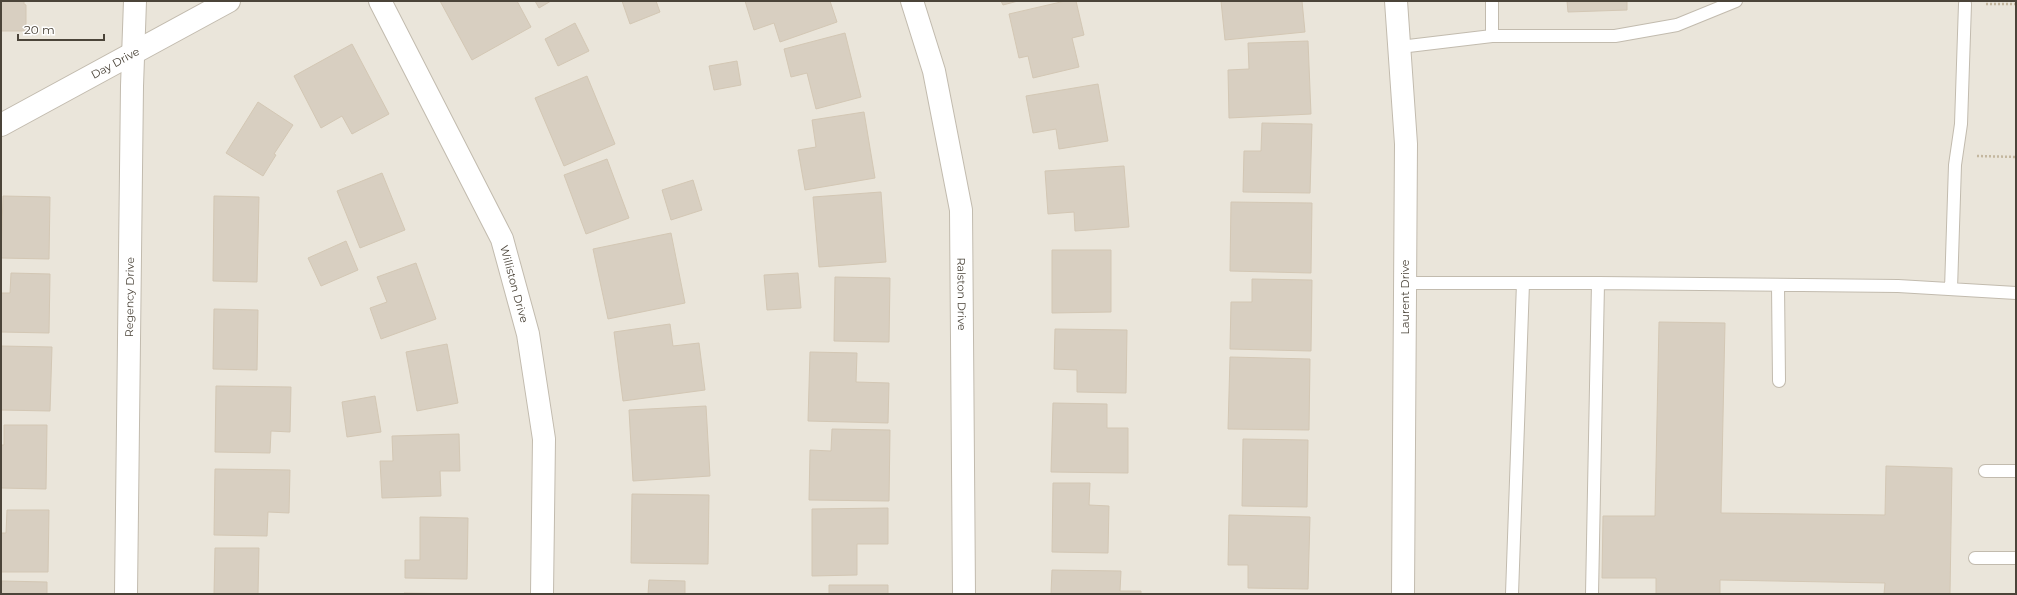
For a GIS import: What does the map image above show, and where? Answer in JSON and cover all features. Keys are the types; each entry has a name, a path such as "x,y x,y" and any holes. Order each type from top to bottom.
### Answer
{"street":[{"name":"Regency Drive","path":"126,594 134,1"},
{"name":"Day Drive","path":"1,125 229,1"},
{"name":"Williston Drive","path":"380,1 502,239 528,334 544,439 542,594"},
{"name":"Ralston Drive","path":"912,1 934,71 961,210 964,594"},
{"name":"Laurent Drive","path":"1396,1 1406,144 1403,594"}],"lane":[{"path":"1492,1 1492,36"},
{"path":"1400,47 1492,36 1615,36 1677,25 1736,1"},
{"path":"1952,290 1956,156 1961,124 1965,4"},
{"path":"1405,283 1898,286 2016,293"},
{"path":"1512,594 1523,283"},
{"path":"1592,594 1598,283"},
{"path":"1778,285 1779,381"},
{"path":"1985,471 2016,472"},
{"path":"1975,558 2016,558"}],"path":[{"path":"1956,156 2016,157"}],"shaded area":[{"path":"1,1 2016,1 2016,594 1,594"}],"building":[{"path":"1,1 24,1 24,4 26,5 26,31 1,31"},
{"path":"440,1 517,1 531,27 472,60"},
{"path":"535,1 551,1 539,8"},
{"path":"622,1 656,1 660,12 630,24"},
{"path":"745,1 830,1 837,22 780,42 774,23 754,30"},
{"path":"1001,1 1018,1 1003,5"},
{"path":"1065,1 1076,1 1084,35 1072,38 1079,67 1033,78 1028,56 1019,58 1009,14"},
{"path":"1221,1 1302,1 1305,32 1225,40"},
{"path":"1567,1 1627,1 1627,10 1568,12"},
{"path":"575,23 589,51 558,66 545,39"},
{"path":"845,33 861,97 816,109 807,73 791,77 784,49"},
{"path":"1308,41 1311,114 1229,118 1228,70 1249,69 1248,43"},
{"path":"352,44 389,114 352,134 342,116 321,128 294,76"},
{"path":"737,61 741,85 714,90 709,66"},
{"path":"587,76 615,144 564,166 535,98"},
{"path":"1098,84 1108,141 1059,149 1056,129 1033,133 1026,96"},
{"path":"258,102 293,125 274,154 276,155 263,176 226,153"},
{"path":"864,112 875,178 805,190 798,150 816,147 812,120"},
{"path":"1262,123 1312,124 1310,193 1243,192 1244,151 1261,151"},
{"path":"607,159 629,218 586,234 564,175"},
{"path":"1124,166 1129,227 1075,231 1074,212 1048,214 1045,171"},
{"path":"382,173 405,230 360,248 337,191"},
{"path":"693,180 702,210 671,220 662,190"},
{"path":"881,192 886,262 819,267 813,197"},
{"path":"3,196 50,197 49,259 1,258"},
{"path":"214,196 259,197 257,282 213,281"},
{"path":"1231,202 1312,203 1311,273 1230,271"},
{"path":"671,233 685,303 608,319 593,249"},
{"path":"346,241 358,270 321,286 308,258"},
{"path":"1052,250 1111,250 1111,312 1052,313"},
{"path":"416,263 436,319 381,339 370,308 387,302 377,277"},
{"path":"11,273 50,274 49,333 1,332 1,293 10,293"},
{"path":"798,273 801,308 767,310 764,275"},
{"path":"835,277 890,278 889,342 834,341"},
{"path":"1252,279 1312,280 1311,351 1230,349 1231,302 1252,302"},
{"path":"214,309 258,310 257,370 213,369"},
{"path":"1659,322 1725,323 1721,513 1885,515 1886,466 1952,468 1950,594 1884,594 1885,583 1720,580 1720,594 1656,594 1656,578 1602,578 1603,516 1655,516"},
{"path":"670,324 673,346 699,343 705,390 623,401 614,332"},
{"path":"1055,329 1127,330 1126,393 1077,392 1077,370 1054,369"},
{"path":"447,344 458,403 417,411 406,352"},
{"path":"1,346 52,347 50,411 1,410"},
{"path":"810,352 857,353 856,382 889,383 888,423 808,421"},
{"path":"1230,357 1310,359 1309,430 1228,429"},
{"path":"216,386 291,387 290,432 271,431 270,453 215,452"},
{"path":"375,396 381,432 347,437 342,402"},
{"path":"1053,403 1107,404 1107,428 1128,428 1128,473 1051,472"},
{"path":"706,406 710,476 633,481 629,410"},
{"path":"4,425 47,425 46,489 1,488 1,445 4,445"},
{"path":"832,429 890,430 889,501 809,500 810,450 831,451"},
{"path":"459,434 460,471 440,471 441,496 382,498 380,461 393,461 392,436"},
{"path":"1243,439 1308,440 1307,507 1242,506"},
{"path":"215,469 290,470 289,513 268,512 267,536 214,535"},
{"path":"1053,483 1090,483 1089,505 1109,506 1108,553 1052,552"},
{"path":"632,494 709,495 708,564 631,563"},
{"path":"888,508 888,544 857,544 857,575 812,576 812,509"},
{"path":"7,510 49,510 48,572 1,572 1,533 6,533"},
{"path":"1229,515 1310,517 1308,589 1248,588 1248,565 1228,565"},
{"path":"420,517 468,518 467,579 405,578 405,560 420,560"},
{"path":"215,548 259,548 258,594 214,594"},
{"path":"1052,570 1121,571 1120,591 1141,591 1141,594 1051,594"},
{"path":"649,580 685,581 685,594 648,594"},
{"path":"2,581 47,582 47,594 1,594"},
{"path":"829,585 888,585 888,594 829,594"},
{"path":"404,593 461,594 404,594"}]}
